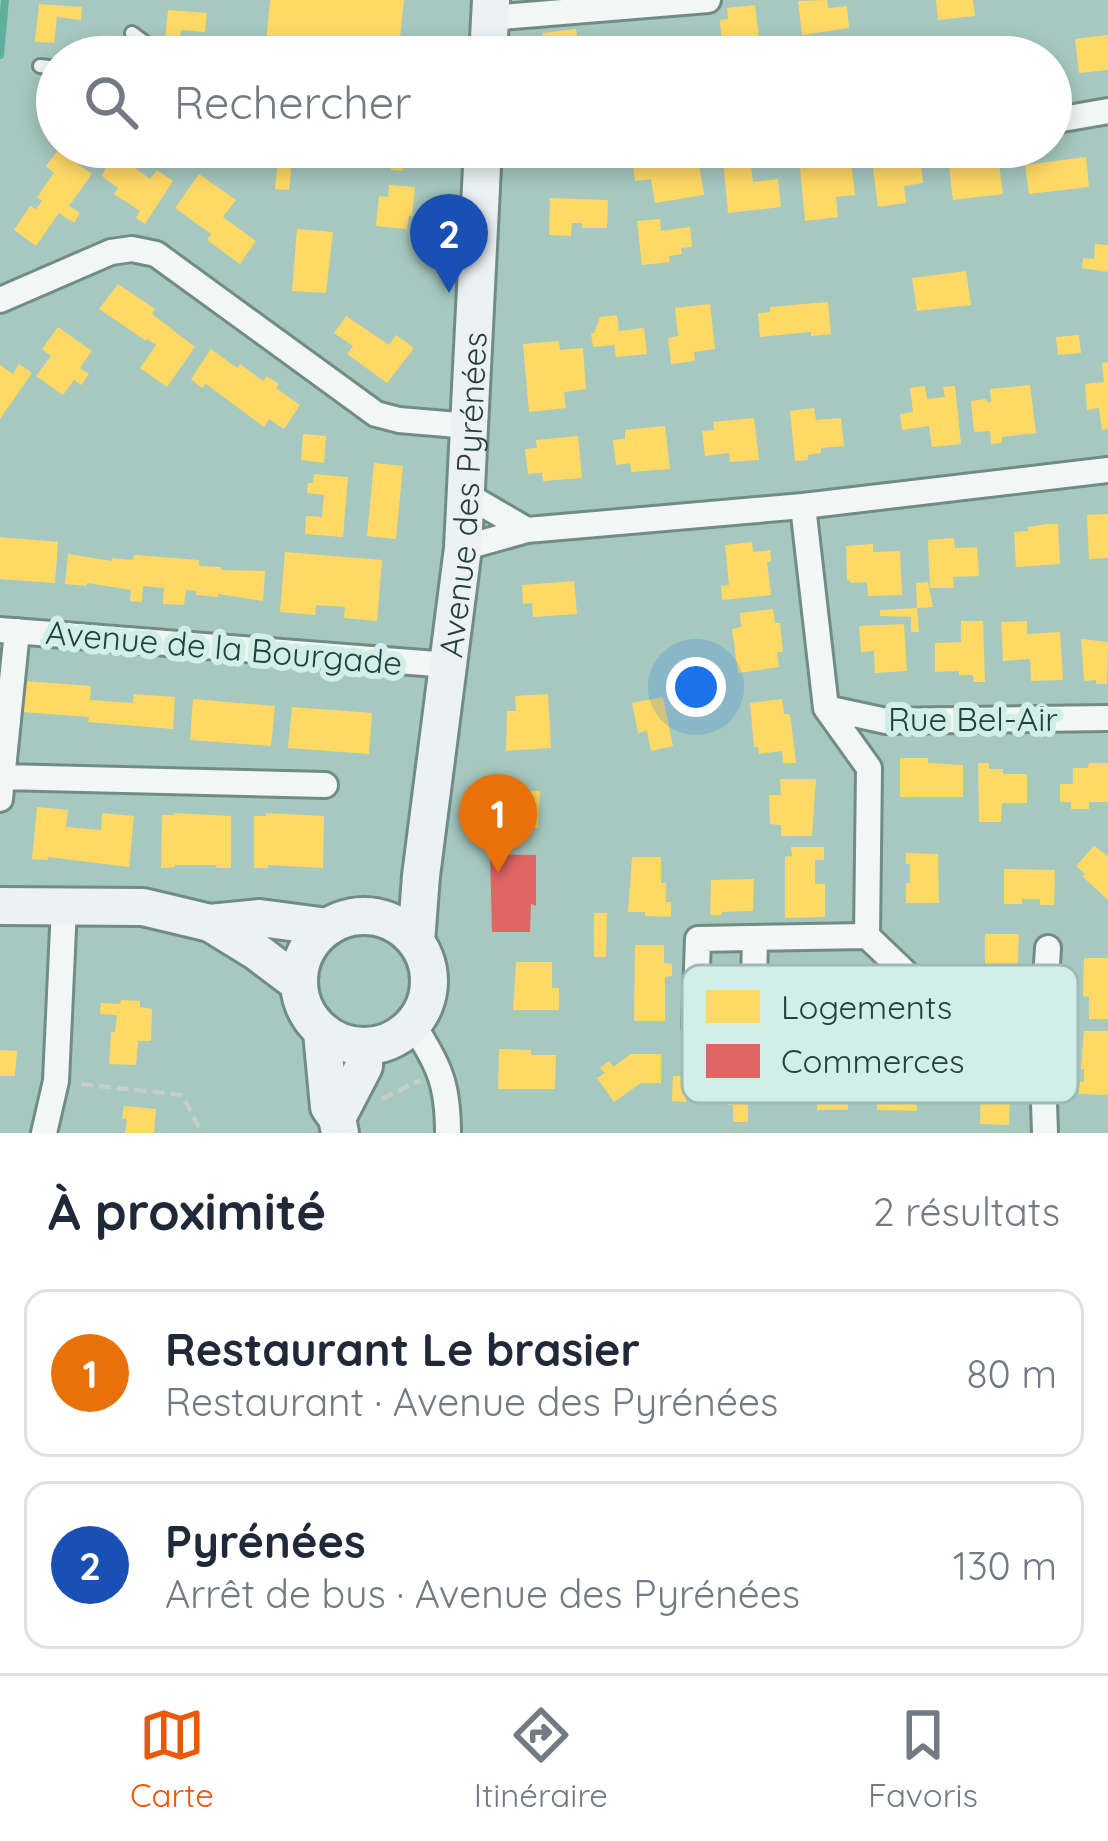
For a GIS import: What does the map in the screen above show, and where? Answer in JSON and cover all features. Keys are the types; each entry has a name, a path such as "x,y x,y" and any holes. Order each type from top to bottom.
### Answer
{"main road":[{"name":"Avenue des Pyrénées","path":"416,942 463,548 482,168"},
{"name":"Avenue des Pyrénées","path":"377,917 399,896 427,843"},
{"path":"0,905 143,907 210,923 298,983"},
{"path":"354,917 377,917 399,926 416,942 428,971 428,994 413,1024 397,1038 364,1047 341,1043 322,1032 303,1006 298,983 301,963 311,942 328,927 354,917"},
{"path":"210,923 260,918 328,927"},
{"path":"322,1032 329,1107 340,1120 364,1066 364,1047"}],"street":[{"path":"491,9 708,0"},
{"path":"1072,117 1108,111"},
{"path":"0,300 111,252 132,249 156,254 376,414 470,427"},
{"path":"463,548 527,530 803,506 1108,470"},
{"path":"467,495 527,530"},
{"path":"803,506 826,708 869,768 867,936"},
{"path":"8,630 1,788 325,785"},
{"name":"Avenue de la Bourgade","path":"8,630 449,665"},
{"name":"Rue Bel-Air","path":"826,708 886,721 1108,718"},
{"path":"44,1133 56,1081 64,907"},
{"path":"755,938 867,936 897,965"},
{"path":"1047,965 1048,948"},
{"path":"413,1024 441,1070 448,1099 448,1133"},
{"path":"1044,1103 1045,1133"}],"lane":[{"path":"132,33 136,36"}],"path":[{"path":"340,1120 441,1070"},
{"path":"56,1081 182,1095 202,1133"}],"building: Logements":[{"path":"270,0 404,0 400,36 267,36"},
{"path":"827,0 828,8 847,6 849,28 802,35 798,1"},
{"path":"936,0 973,0 975,16 938,20"},
{"path":"39,4 82,7 81,20 57,17 55,36 36,36 35,42"},
{"path":"755,5 759,36 721,36 720,20 728,19 727,8"},
{"path":"168,10 207,13 205,32 181,30 180,36 165,36"},
{"path":"576,29 577,36 542,36"},
{"path":"1108,35 1108,70 1079,73 1075,39"},
{"path":"1086,157 1089,187 1029,194 1025,168 1072,168 1072,159"},
{"path":"48,168 84,168 92,174 69,206 80,213 74,223 59,213 36,246 14,230 30,206 36,209 42,201 37,197 54,173"},
{"path":"106,168 135,168 150,179 157,170 173,181 145,224 136,218 140,211 114,194 118,188 102,176"},
{"path":"277,168 291,168 289,190 275,189"},
{"path":"633,168 700,168 704,195 655,203 651,179 635,181"},
{"path":"724,168 751,168 753,182 778,179 781,207 728,213"},
{"path":"800,168 852,168 855,195 836,197 838,217 805,221"},
{"path":"873,168 921,168 923,183 904,186 906,203 878,207"},
{"path":"949,168 1000,168 1003,194 953,200"},
{"path":"199,174 236,200 223,217 256,241 240,264 207,240 211,234 175,208"},
{"path":"389,185 415,187 407,229 376,226 379,196 388,197"},
{"path":"550,198 608,200 607,228 572,223 571,236 549,235"},
{"path":"660,219 661,231 690,227 692,247 669,256 670,262 642,265 637,221"},
{"path":"297,229 333,232 326,293 292,291"},
{"path":"1095,244 1108,245 1108,272 1082,268 1083,258 1094,259"},
{"path":"966,271 971,305 917,311 912,278"},
{"path":"118,284 155,309 152,314 195,347 167,387 140,368 156,345 99,309"},
{"path":"828,302 831,334 760,337 758,313 770,312 770,307"},
{"path":"710,304 715,349 694,352 695,361 671,364 668,338 678,336 675,308"},
{"path":"617,315 619,331 644,328 647,354 616,357 614,345 593,347 591,333 600,317"},
{"path":"346,316 389,345 396,335 414,348 387,383 347,354 353,346 334,333"},
{"path":"58,327 92,351 80,368 89,374 81,385 74,380 63,395 36,376 51,356 42,349"},
{"path":"1079,335 1081,353 1058,355 1056,337"},
{"path":"559,341 560,350 583,348 586,389 564,392 566,408 529,412 523,344"},
{"path":"211,349 263,381 267,376 300,405 284,429 269,419 264,427 206,384 202,388 191,379"},
{"path":"1108,362 1108,429 1102,430 1099,408 1087,410 1085,384 1104,382 1102,363"},
{"path":"19,364 32,373 0,419 0,365 13,374"},
{"path":"1030,385 1036,433 1002,437 1002,443 991,444 990,431 974,432 971,401 991,402 990,389"},
{"path":"925,386 927,399 945,397 943,387 955,386 961,444 932,447 929,426 902,430 900,414 913,412 910,388"},
{"path":"814,408 816,420 841,418 844,446 821,448 821,453 808,455 808,460 795,461 790,411"},
{"path":"754,418 759,460 730,462 729,453 705,456 702,431 714,430 713,422"},
{"path":"665,426 670,469 631,472 630,463 616,465 613,440 625,439 625,430"},
{"path":"303,434 326,436 324,463 301,460"},
{"path":"578,436 582,478 543,481 542,473 528,474 525,449 537,448 536,440"},
{"path":"374,463 403,466 396,539 367,536"},
{"path":"314,474 348,477 343,537 305,534 306,516 322,517 324,495 307,493"},
{"path":"1108,514 1108,558 1089,559 1087,515"},
{"path":"1058,524 1060,564 1016,567 1014,532"},
{"path":"0,537 58,542 55,583 0,579"},
{"path":"954,538 955,548 977,547 979,576 953,577 954,588 930,588 928,540"},
{"path":"752,542 753,552 770,550 771,595 722,600 721,586 729,585 725,545"},
{"path":"873,544 873,552 900,551 902,595 868,596 867,582 847,579 846,546"},
{"path":"285,552 382,560 377,621 344,618 345,607 316,605 315,615 280,612"},
{"path":"68,554 112,561 133,560 134,555 199,560 199,566 221,570 265,571 263,601 186,590 184,605 163,604 164,588 143,586 142,602 130,601 131,590 65,584"},
{"path":"574,581 577,614 533,617 532,603 523,604 522,585"},
{"path":"928,582 933,607 917,608 916,583"},
{"path":"917,608 919,632 911,632 911,617 880,616 880,610"},
{"path":"773,609 775,623 780,623 783,652 777,652 779,667 738,673 732,629 741,627 740,613"},
{"path":"961,621 983,621 985,682 974,682 973,675 959,675 959,671 935,672 935,643 961,642"},
{"path":"1027,621 1027,634 1060,632 1063,680 1031,681 1030,659 1003,661 1001,622"},
{"path":"904,624 907,671 875,673 874,651 861,652 859,626"},
{"path":"1081,639 1108,642 1107,684 1084,681"},
{"path":"25,681 91,686 90,700 133,703 134,694 175,697 173,729 22,712"},
{"path":"548,694 551,748 506,751 507,711 516,711 515,696"},
{"path":"663,697 673,746 651,751 647,731 638,733 632,703"},
{"path":"193,699 275,706 271,746 190,740"},
{"path":"782,699 784,714 790,714 796,763 783,763 782,751 759,754 754,747 750,703"},
{"path":"292,707 372,713 369,754 288,748"},
{"path":"900,758 963,765 963,797 900,797"},
{"path":"978,763 1003,769 1003,774 1027,774 1027,803 1002,803 1001,822 979,822"},
{"path":"1089,763 1108,763 1108,802 1071,809 1071,802 1060,802 1060,784 1073,784 1073,768 1088,768"},
{"path":"780,779 816,779 812,836 781,836 781,825 770,824 769,795 781,795"},
{"path":"487,790 540,791 538,828 493,828 492,814 486,814"},
{"path":"37,807 68,810 66,827 101,830 102,813 134,816 129,867 32,859"},
{"path":"162,815 231,816 231,868 161,868"},
{"path":"254,816 324,816 323,868 254,868"},
{"path":"1094,846 1108,856 1108,900 1076,866"},
{"path":"791,847 824,847 824,860 815,860 815,884 825,884 825,917 785,918 785,857 792,856"},
{"path":"906,853 938,854 939,903 906,903 910,864 906,864"},
{"path":"632,857 661,857 661,883 666,883 671,917 628,912"},
{"path":"1004,869 1055,870 1054,905 1040,905 1040,899 1004,904"},
{"path":"754,879 753,911 710,915 711,880"},
{"path":"594,913 607,913 606,957 594,957"},
{"path":"985,934 1019,934 1018,965 985,965"},
{"path":"635,945 664,945 664,963 672,964 672,976 665,977 665,1021 634,1021"},
{"path":"1084,958 1108,958 1108,1019 1089,1019 1089,997 1083,996"},
{"path":"516,962 552,962 552,988 559,988 559,1010 513,1010"},
{"path":"121,1000 140,1001 140,1007 152,1009 151,1041 138,1041 136,1065 109,1064 117,1015 100,1014 101,1003 120,1004"},
{"path":"1084,1031 1108,1031 1108,1095 1079,1094 1079,1082 1084,1082"},
{"path":"499,1049 556,1055 555,1089 498,1089"},
{"path":"0,1050 17,1051 15,1076 0,1076"},
{"path":"631,1054 661,1054 661,1083 641,1083 614,1102 597,1078 605,1073 600,1068 609,1061 613,1067"},
{"path":"673,1076 682,1076 682,1102 672,1101"},
{"path":"748,1103 748,1122 733,1122 733,1105 727,1105"},
{"path":"817,1103 848,1103 848,1110 817,1110"},
{"path":"877,1103 917,1103 917,1111 877,1110"},
{"path":"980,1103 1009,1103 1009,1125 980,1124"},
{"path":"124,1106 156,1109 154,1133 125,1133"}],"building: Commerces":[{"path":"490,854 536,855 536,906 531,904 530,932 492,932"}],"waterway":[{"path":"0,55 5,0"}],"place":[{"name":"Pyrénées","path":"449,293"},
{"name":"Restaurant Le brasier","path":"498,873"}]}
